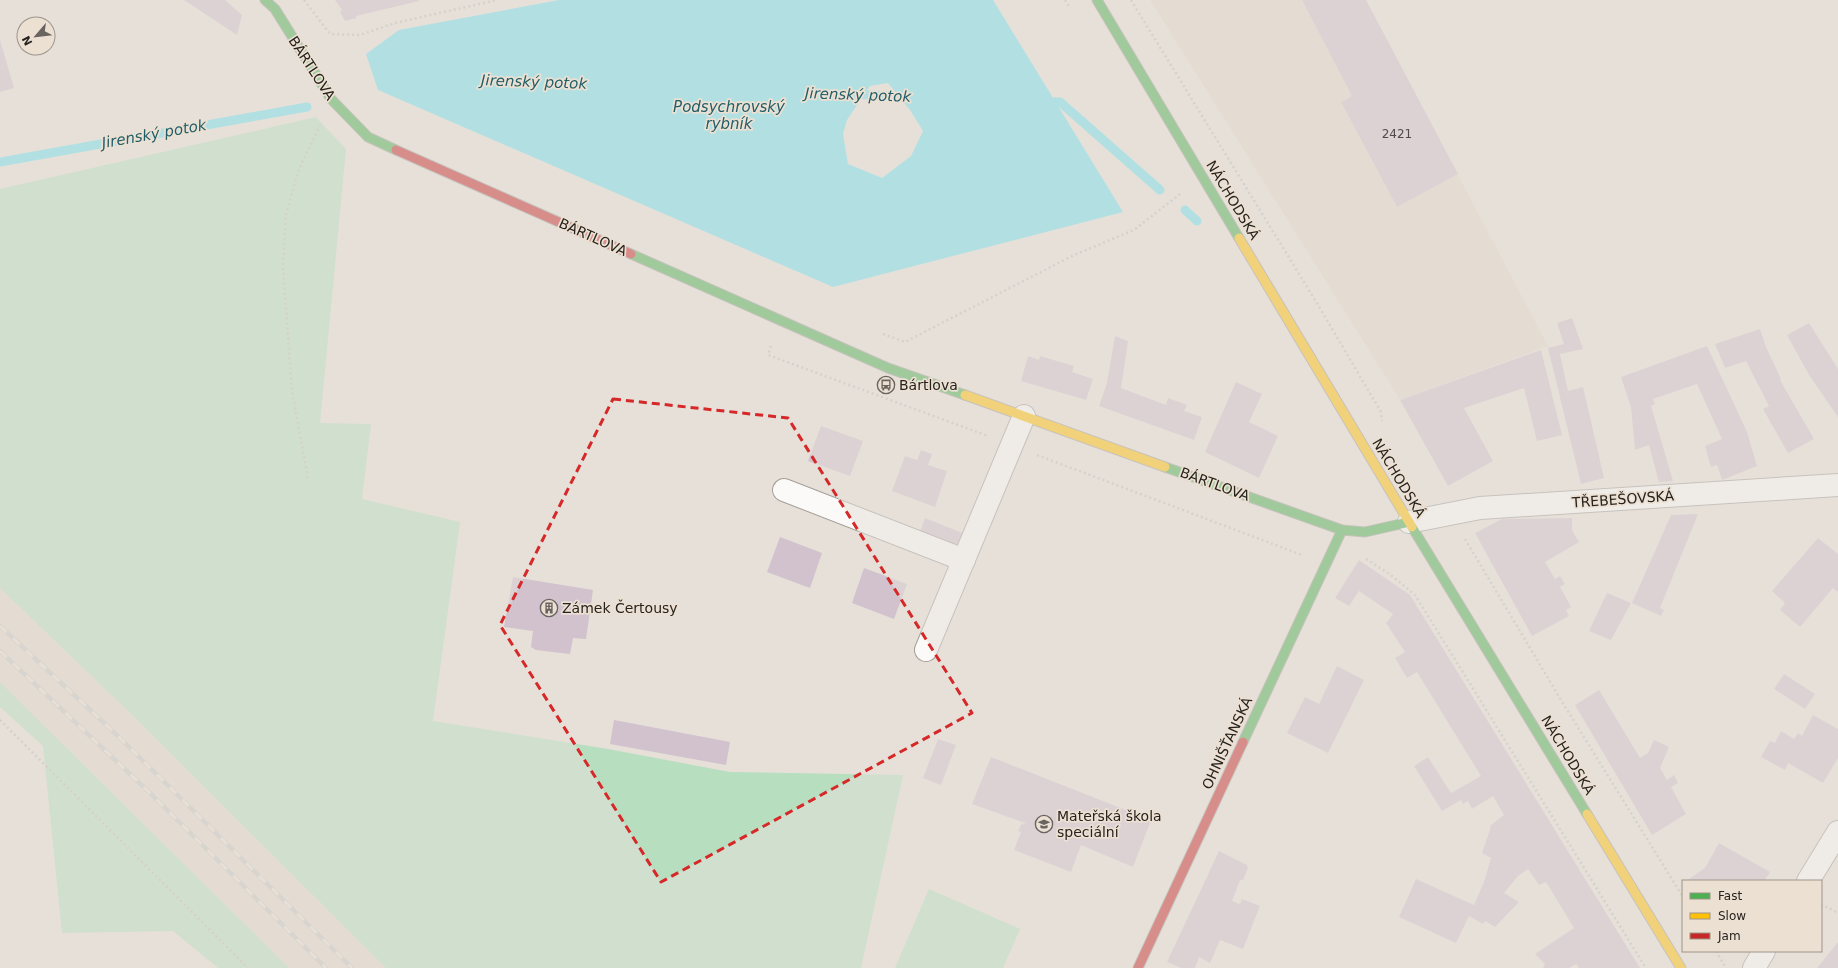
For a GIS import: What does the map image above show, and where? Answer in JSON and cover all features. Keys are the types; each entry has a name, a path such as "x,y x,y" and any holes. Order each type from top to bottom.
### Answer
{"street":[{"name":"BÁRTLOVA","path":"264,0 275,9 331,99 368,138 888,368 1342,530 1365,532 1409,522"},
{"name":"NÁCHODSKÁ","path":"1097,0 1409,522 1681,968"},
{"path":"926,650 1024,416"},
{"name":"TŘEBEŠOVSKÁ","path":"1409,522 1480,508 1838,485"},
{"path":"784,490 964,560"},
{"name":"OHNIŠŤANSKÁ","path":"1138,968 1342,530"},
{"path":"1809,880 1838,832"},
{"path":"1754,968 1763,952"}],"path":[{"path":"304,0 330,34 360,35 395,23 496,0"},
{"path":"1131,0 1366,386 1381,412 1382,424"},
{"path":"308,478 292,392 283,267 286,214 299,169 331,99"},
{"path":"877,332 906,342 1074,255 1134,230 1180,194"},
{"path":"768,355 1311,558 1308,569 1321,574"},
{"path":"1441,516 1466,540 1564,705 1682,895"},
{"path":"1365,532 1362,557 1391,575 1415,595 1646,968"},
{"path":"0,720 248,968"},
{"path":"1822,904 1838,912"},
{"path":"1717,952 1726,968"}],"highlighted area":[{"path":"613,399 788,418 972,713 661,882 500,625"}],"shaded area":[{"path":"1150,0 1366,0 1548,346 1400,400"},
{"path":"0,588 132,715 386,968 289,968 0,682"}],"green space":[{"path":"316,117 346,149 320,423 371,424 362,499 460,522 433,721 608,749 730,772 903,775 861,968 386,968 132,715 0,588 0,189"},
{"path":"0,682 289,968 218,968 173,931 62,933 43,746 0,707"},
{"path":"929,889 1020,929 1003,968 895,968"}],"water":[{"name":"Podsychrovský rybník","path":"559,0 993,0 1123,212 833,287 378,90 366,54 399,30","holes":["888,83 910,110 923,131 911,156 882,178 848,164 843,134 847,120 870,86"]}],"building":[{"path":"184,0 225,0 242,15 237,35"},
{"path":"335,0 419,1 356,16 357,18 345,21 340,12 342,10"},
{"path":"1302,0 1366,0 1458,174 1397,207 1341,102 1352,96"},
{"path":"0,40 14,88 0,92"},
{"path":"1572,318 1583,349 1560,354 1568,391 1583,387 1604,478 1581,484 1548,348 1564,344 1557,323"},
{"path":"1809,323 1838,369 1838,417 1809,375 1787,335"},
{"path":"1760,329 1766,347 1781,379 1780,380 1814,439 1788,453 1763,409 1769,406 1746,361 1725,368 1715,344"},
{"path":"1115,336 1128,341 1121,388 1166,405 1168,398 1187,405 1184,411 1202,417 1194,440 1099,406 1107,383"},
{"path":"1707,346 1747,432 1757,466 1722,480 1717,465 1711,467 1705,446 1722,439 1697,384 1653,399 1655,404 1651,406 1673,481 1659,482 1649,445 1635,450 1631,407 1621,377"},
{"path":"1541,350 1562,435 1537,441 1524,388 1464,408 1493,461 1448,486 1400,400"},
{"path":"1028,356 1039,360 1040,356 1074,366 1072,372 1093,379 1086,400 1021,381"},
{"path":"1236,382 1262,394 1249,422 1278,436 1259,478 1205,452"},
{"path":"821,426 863,441 850,476 808,461"},
{"path":"921,450 932,454 928,465 947,471 935,507 892,491 905,456 917,460"},
{"path":"1698,514 1660,608 1664,610 1661,616 1632,603 1671,515"},
{"path":"925,518 970,536 967,541 949,546 919,535"},
{"path":"1572,518 1572,530 1579,542 1545,562 1555,579 1560,576 1565,584 1560,587 1571,607 1566,610 1569,616 1532,636 1475,533 1502,519"},
{"path":"780,537 822,553 810,588 767,572"},
{"path":"1818,538 1838,554 1838,592 1833,588 1800,627 1780,610 1785,603 1772,591"},
{"path":"1359,560 1410,595 1640,968 1579,968 1576,964 1569,968 1543,968 1545,964 1535,954 1574,928 1546,882 1539,885 1528,869 1518,876 1504,893 1519,902 1495,927 1485,921 1483,924 1469,916 1456,943 1399,917 1416,879 1474,905 1484,882 1491,858 1482,853 1491,827 1490,826 1504,815 1493,796 1472,809 1468,801 1463,804 1461,800 1442,811 1414,766 1428,757 1451,793 1481,776 1417,672 1407,678 1395,658 1405,652 1386,623 1393,614 1359,591 1349,606 1335,598"},
{"path":"864,568 907,584 894,619 852,603"},
{"name":"Zámek Čertousy","path":"513,577 593,590 586,639 573,638 570,654 536,650 531,647 533,631 504,627"},
{"path":"1607,593 1631,603 1611,640 1589,631"},
{"path":"1337,666 1364,680 1328,753 1287,733 1305,697 1319,704"},
{"path":"1784,674 1815,694 1805,709 1774,689"},
{"path":"1599,690 1640,758 1648,753 1654,740 1669,747 1660,768 1667,780 1674,775 1678,783 1671,787 1686,814 1652,835 1575,705"},
{"path":"1813,715 1838,729 1838,758 1823,783 1788,763 1785,770 1761,757 1770,741 1775,743 1781,731 1794,739 1798,733 1802,736"},
{"path":"614,720 730,742 726,765 610,744"},
{"path":"938,739 956,745 941,785 923,778"},
{"path":"991,757 1151,820 1133,867 1081,845 1071,872 1014,850 1021,832 1018,831 1022,823 1024,825 1025,823 972,804"},
{"path":"1719,843 1770,872 1765,880 1687,880 1705,868"},
{"path":"1219,851 1247,865 1248,868 1243,880 1240,880 1232,901 1240,904 1242,899 1260,906 1243,949 1220,940 1210,963 1199,957 1195,968 1181,968 1167,962"},
{"path":"1838,942 1838,968 1817,968"}],"waterway":[{"name":"Jirenský potok","path":"852,94 911,97"},
{"name":"Jirenský potok","path":"1044,102 1060,102 1160,190"},
{"name":"Jirenský potok","path":"0,162 307,107"},
{"name":"Jirenský potok","path":"1185,210 1197,221"}],"railway":[{"path":"0,626 117,735 352,968"},
{"path":"0,651 150,793 326,968"}],"traffic: fast":[{"path":"265,0 275,9 331,99 368,137 396,150"},
{"path":"1097,0 1239,238"},
{"path":"631,254 888,368 965,395"},
{"path":"1165,467 1342,530 1365,532 1409,522"},
{"path":"1412,527 1587,814"},
{"path":"1243,742 1342,530"}],"traffic: slow":[{"path":"1239,238 1412,527"},
{"path":"965,395 1165,467"},
{"path":"1587,814 1681,968"}],"traffic: jam":[{"path":"396,150 631,254"},
{"path":"1138,968 1243,742"}],"place":[{"name":"Bártlova","path":"886,385"},
{"name":"Zámek Čertousy","path":"549,608"},
{"name":"Mateřská škola speciální","path":"1044,824"}]}
